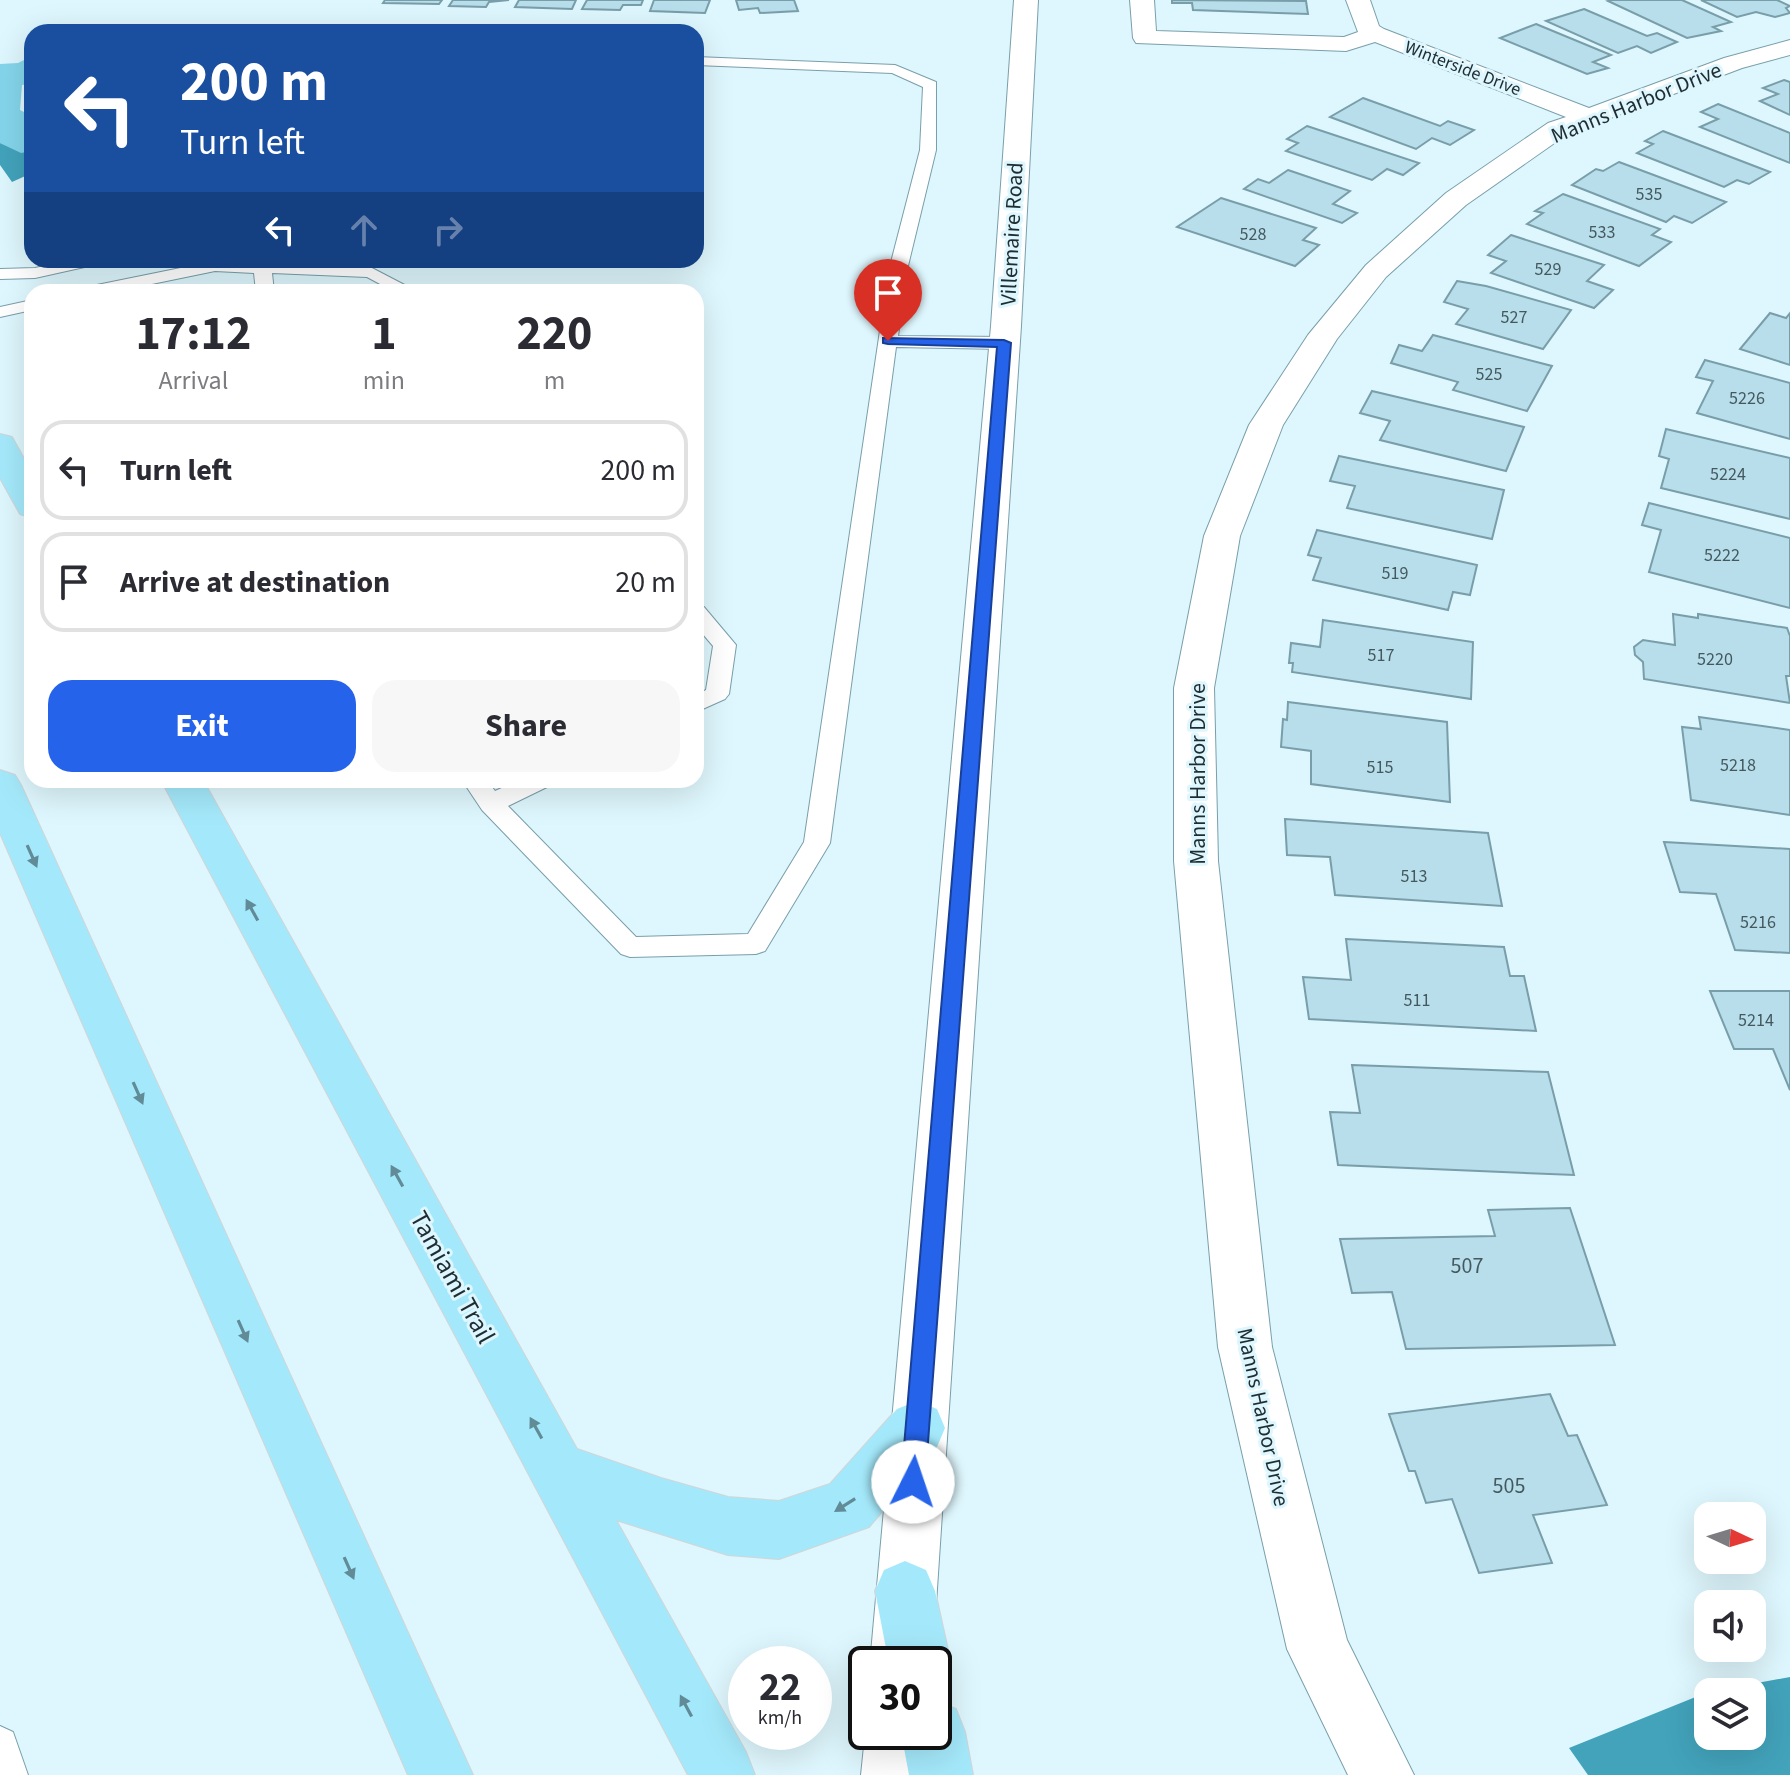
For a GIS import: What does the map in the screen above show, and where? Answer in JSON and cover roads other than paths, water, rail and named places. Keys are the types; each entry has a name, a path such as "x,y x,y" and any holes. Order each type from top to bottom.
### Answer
{"main road":[{"path":"0,444 20,498"},
{"path":"0,785 441,1775"},
{"name":"Tamiami Trail","path":"186,788 723,1775"},
{"path":"559,1471 661,1507 728,1526 779,1530 848,1507 917,1428"},
{"path":"905,1591 916,1646"},
{"path":"936,1750 941,1775"}],"street":[{"name":"Villemaire Road","path":"902,1646 1004,343 1026,0"},
{"path":"1142,0 1145,38 1346,44 1375,34"},
{"path":"1358,0 1368,29 1375,34"},
{"name":"Winterside Drive","path":"1375,34 1587,116"},
{"name":"Winterside Drive","path":"1346,44 1557,129"},
{"name":"Manns Harbor Drive","path":"1382,1775 1318,1649 1245,1347 1196,861 1194,688 1222,536 1266,425 1324,335 1376,271 1456,199 1557,129 1733,63 1790,47"},
{"path":"893,1775 895,1750"}],"lane":[{"path":"480,788 491,804 630,947 756,944 817,843 898,270 928,150 931,85 895,69 704,61"},
{"path":"0,274 16,275 59,268"},
{"path":"126,284 205,268"},
{"path":"298,268 370,272 393,284"},
{"path":"0,312 24,307"},
{"path":"888,341 1004,343"},
{"path":"704,621 725,645 717,694 704,700"},
{"path":"491,804 524,788"},
{"path":"0,1745 9,1775"}]}
